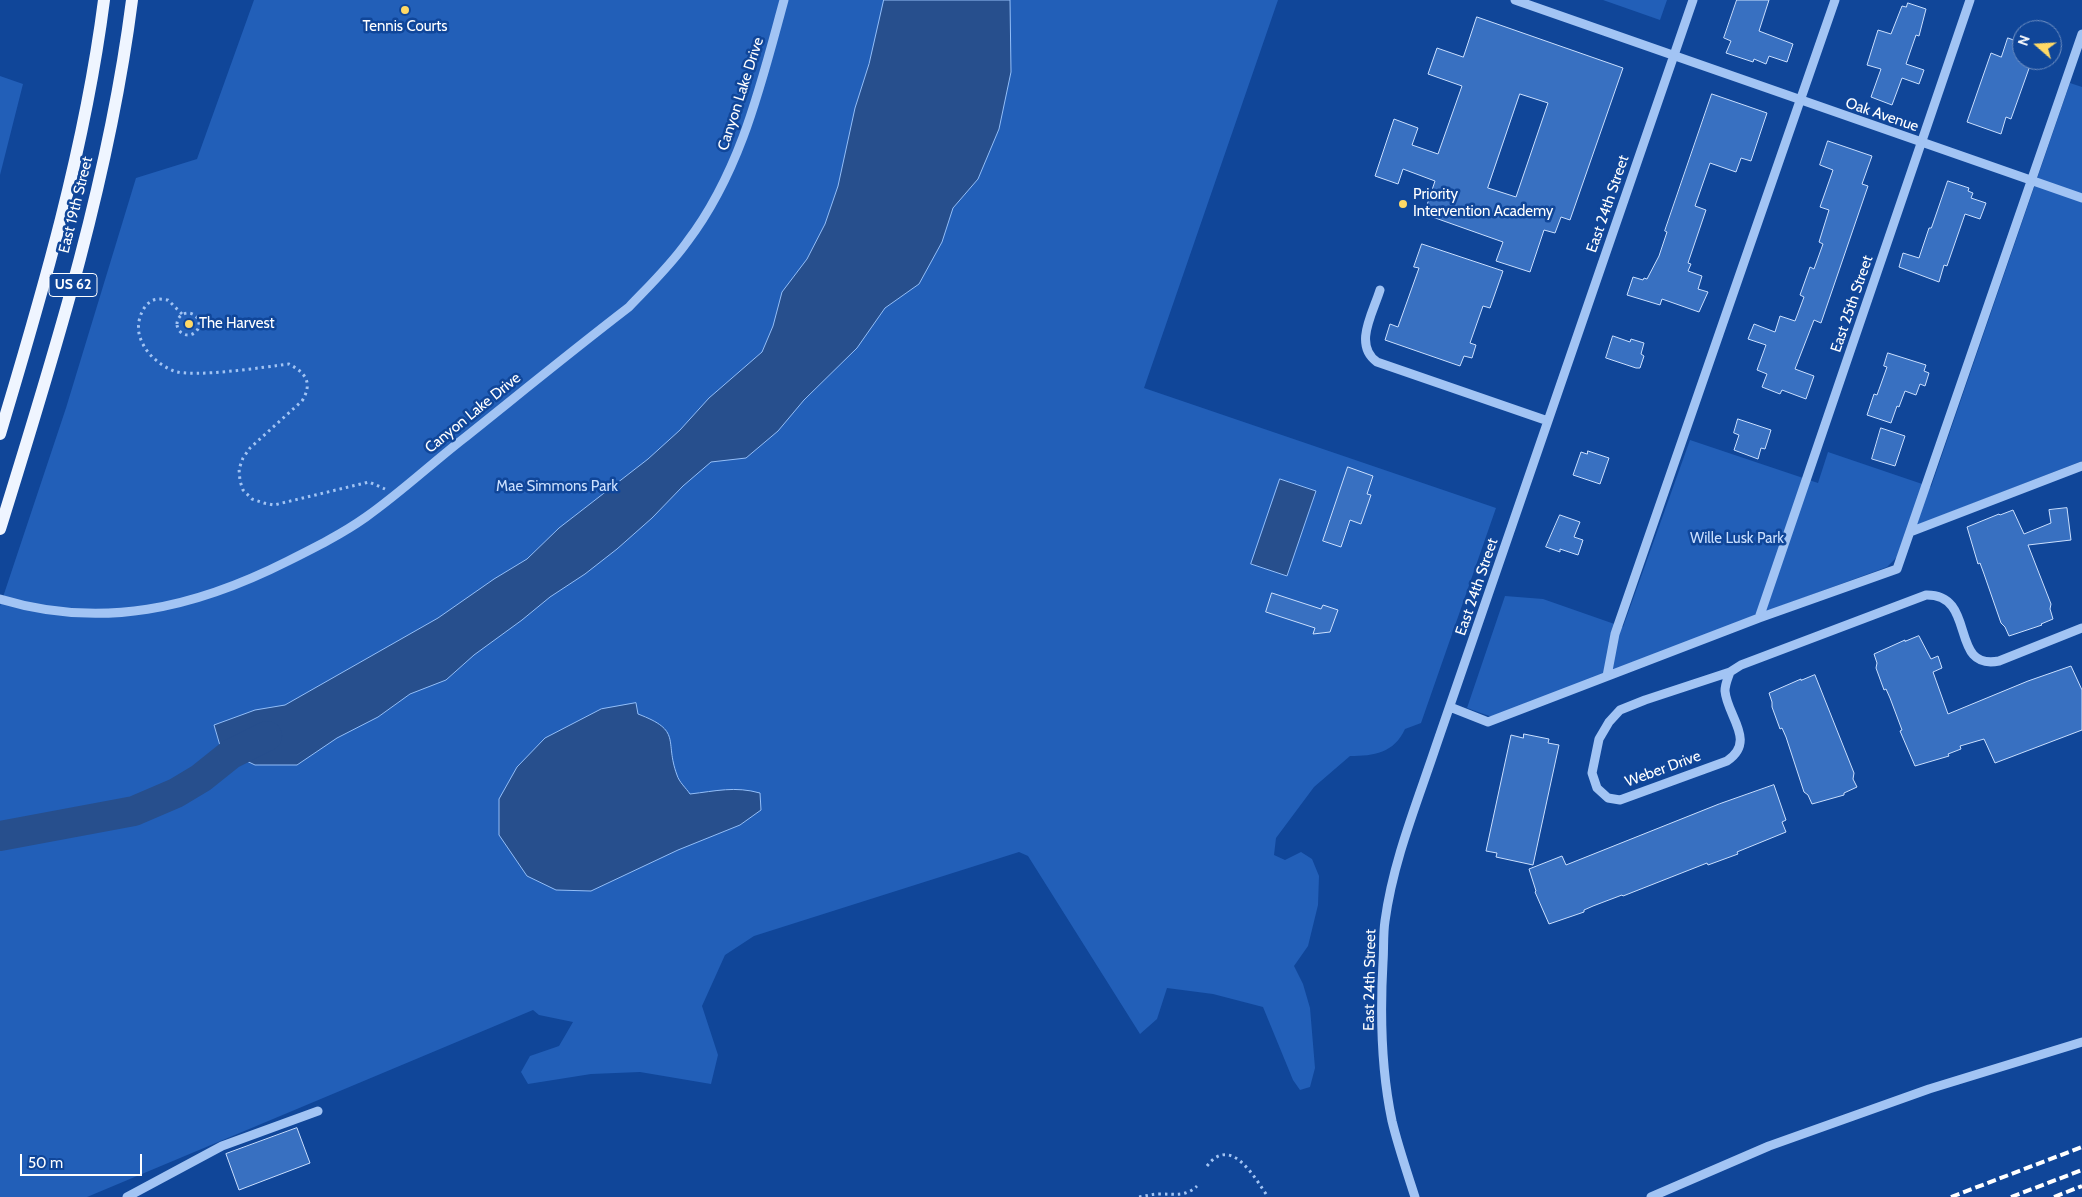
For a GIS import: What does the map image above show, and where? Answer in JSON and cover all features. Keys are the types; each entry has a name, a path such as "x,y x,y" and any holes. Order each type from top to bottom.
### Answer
{"main road":[{"name":"East 19th Street","path":"0,434 65,210 93,68 104,0"},
{"name":"East 19th Street","path":"0,529 57,344 90,222 110,135 132,0"}],"street":[{"name":"Canyon Lake Drive","path":"0,599 50,611 86,614 167,607 212,594 259,576 366,517 628,307 659,276 688,242 711,206 735,160 755,108 784,0"},
{"name":"Oak Avenue","path":"1516,0 2082,198"},
{"name":"East 24th Street","path":"1414,1197 1392,1122 1386,1080 1381,996 1385,920 1404,841 1693,0"},
{"path":"1607,676 1615,634 1835,0"},
{"name":"East 25th Street","path":"1760,618 1970,0"},
{"path":"1450,707 1488,722 1760,618 1897,569 2082,34"},
{"path":"1380,290 1364,340 1372,359 1548,421"},
{"path":"1910,532 2082,466"},
{"name":"Weber Drive","path":"1730,672 1726,680 1725,691 1740,735 1741,745 1736,755 1727,761 1620,800 1608,798 1597,788 1592,773 1599,738 1609,722 1620,710 1730,672 1741,666 1926,596 1936,595 1945,599 1953,606 1972,654 1980,661 1988,663 1999,661 2082,628"},
{"path":"1651,1197 1770,1146 1929,1089 2082,1042"},
{"path":"127,1197 222,1146 318,1111"}],"path":[{"path":"182,314 168,300 159,299 150,301 142,310 139,336 148,352 160,364 176,372 193,373 288,364 305,376 308,385 307,394 302,401 250,448 243,458 239,468 240,481 243,490 252,499 274,505 369,482 395,493"},
{"path":"192,313 197,318 198,328 193,334 186,335 177,328 177,320 182,314 192,313"},
{"path":"1207,1166 1213,1158 1219,1155 1234,1157 1248,1169 1268,1197"},
{"path":"1139,1197 1157,1194 1181,1196 1192,1191 1196,1186"}],"green space":[{"name":"Mae Simmons Park","path":"254,0 1278,0 1144,388 1496,508 1421,723 1405,729 1389,748 1375,754 1350,756 1314,787 1276,838 1274,855 1285,860 1301,852 1312,859 1319,876 1318,905 1308,946 1294,966 1303,984 1310,1008 1315,1068 1310,1087 1300,1090 1293,1080 1263,1007 1213,994 1167,988 1157,1019 1140,1034 1028,856 1019,852 754,936 725,955 702,1006 718,1055 711,1084 640,1072 591,1074 528,1084 521,1072 530,1056 559,1046 573,1022 539,1015 533,1010 87,1197 0,1197 0,606 66,408 136,178 197,159"},
{"path":"1603,0 1667,0 1660,20"},
{"path":"0,76 23,84 0,175"},
{"name":"Wille Lusk Park","path":"2070,83 2082,87 2082,461 1907,529 1897,557 1887,567 1743,620 1492,717 1467,708 1505,596 1543,599 1623,627 1690,440 1818,483 1828,452 1931,487"}],"shaded area":[{"path":"884,0 1010,0 1011,72 999,129 978,179 953,208 942,242 919,284 885,308 857,348 804,400 778,431 746,458 711,462 617,549 474,655 446,680 410,694 378,717 337,738 297,765 255,765 221,749 214,725 255,710 285,705 438,618 494,579 527,559 559,528 648,459 680,430 709,398 762,352 773,326 782,292 807,259 825,224 838,186 855,108 869,64"},
{"path":"1280,479 1316,491 1287,576 1251,564"},
{"path":"636,703 638,714 652,720 667,732 670,738 673,763 677,775 690,794 725,790 760,793 761,810 740,825 678,850 591,891 556,890 527,876 499,835 499,799 517,767 545,738 601,709"}],"building":[{"path":"1737,0 1769,0 1759,31 1793,44 1787,62 1769,56 1766,64 1754,59 1753,62 1726,53 1731,41 1724,38"},
{"path":"1908,3 1926,9 1919,36 1916,35 1906,64 1924,70 1919,84 1902,78 1892,105 1871,97 1881,69 1867,65 1878,30 1891,34 1902,6 1906,7"},
{"name":"Priority Intervention Academy","path":"1477,17 1623,68 1570,220 1561,217 1555,233 1544,230 1530,272 1496,261 1503,242 1424,214 1435,181 1403,169 1398,184 1375,176 1394,119 1418,128 1412,145 1438,154 1462,86 1428,74 1437,48 1463,57","holes":["1520,94 1548,103 1516,197 1488,188"]},
{"path":"2008,38 2012,39 2012,70 2028,70 2011,119 2006,117 2001,134 1967,122 1991,53 2001,57"},
{"path":"1712,94 1767,113 1751,161 1741,158 1736,172 1710,163 1695,206 1706,210 1688,263 1691,264 1688,271 1702,276 1698,289 1708,292 1699,312 1662,299 1660,305 1627,295 1633,277 1643,280 1644,278 1647,279 1659,256 1667,232 1665,231"},
{"path":"1828,141 1872,156 1862,184 1868,186 1821,323 1814,320 1795,369 1814,376 1806,399 1782,390 1780,394 1762,387 1767,374 1757,370 1766,345 1748,339 1754,324 1775,332 1780,316 1795,321 1804,297 1800,295 1810,267 1814,269 1823,244 1819,242 1829,210 1820,207 1833,170 1820,165"},
{"path":"1948,181 1969,188 1968,191 1973,193 1971,198 1986,203 1980,219 1965,214 1947,266 1944,265 1939,282 1899,267 1903,253 1919,258"},
{"path":"1422,244 1503,271 1490,308 1483,306 1470,343 1476,345 1472,358 1464,356 1460,366 1385,340 1390,324 1398,327 1419,268 1414,267"},
{"path":"1613,336 1630,342 1631,339 1644,343 1641,354 1644,356 1640,368 1606,358"},
{"path":"1888,353 1926,365 1924,371 1929,373 1925,386 1920,384 1916,395 1905,391 1891,423 1867,415 1874,394 1877,395 1887,367 1884,366"},
{"path":"1738,419 1771,430 1765,449 1761,448 1758,459 1734,450 1739,435 1734,433"},
{"path":"1881,428 1905,436 1895,466 1872,459"},
{"path":"1588,451 1609,458 1600,484 1573,475 1581,452 1587,454"},
{"path":"1348,467 1373,476 1367,494 1371,495 1361,524 1350,520 1341,547 1323,541"},
{"path":"2067,508 2071,540 2028,545 2051,604 2050,609 2053,619 2042,625 2009,636 2001,623 1980,563 1978,564 1967,527 2013,510 2024,534 2051,523 2049,510"},
{"path":"1560,515 1580,522 1574,537 1583,540 1578,555 1546,547"},
{"path":"1272,593 1321,609 1323,605 1338,610 1330,632 1313,634 1315,628 1266,612"},
{"path":"1919,636 1931,659 1938,656 1942,668 1933,672 1948,714 2028,681 2071,666 2082,690 2082,730 1995,763 1984,739 1960,746 1961,749 1948,754 1949,756 1915,766 1900,731 1902,730 1890,698 1886,689 1884,690 1876,668 1877,663 1874,654"},
{"path":"1815,675 1854,773 1853,779 1857,787 1844,793 1844,795 1812,804 1808,795 1804,792 1786,737 1782,728 1780,729 1772,707 1769,693"},
{"path":"1524,734 1549,739 1548,743 1559,745 1533,865 1496,857 1497,853 1486,851 1511,735 1523,738"},
{"path":"1774,785 1786,820 1782,822 1786,832 1737,852 1738,854 1708,865 1707,863 1549,924 1535,892 1529,869 1562,856 1566,865 1719,804"},
{"path":"297,1128 310,1163 239,1190 226,1154"}],"waterway":[{"path":"0,836 134,811 176,793 201,778 231,754 267,736"}],"railway":[{"path":"1951,1197 2082,1147"},
{"path":"2011,1197 2082,1170"},
{"path":"2054,1197 2082,1186"}],"place":[{"name":"Tennis Courts","path":"405,10"},
{"name":"Priority Intervention Academy","path":"1403,204"},
{"name":"The Harvest","path":"189,324"}]}
